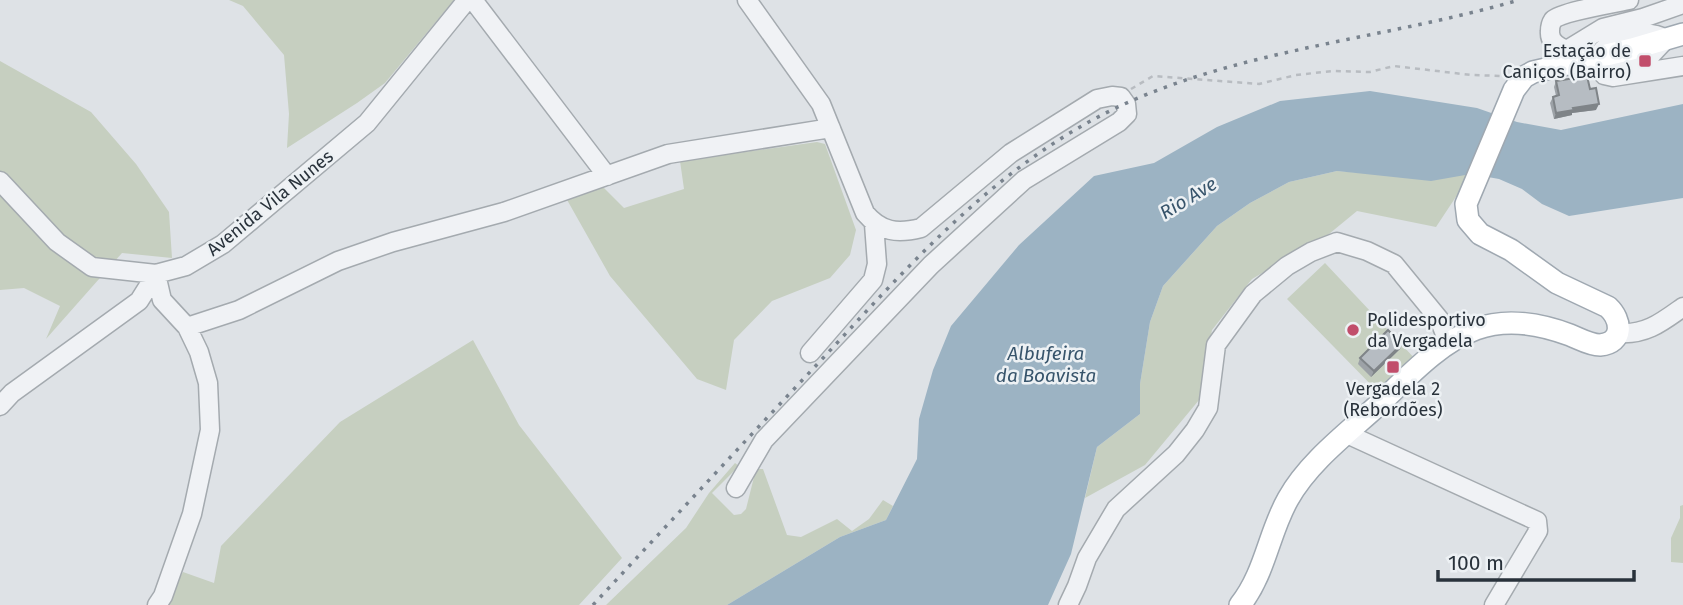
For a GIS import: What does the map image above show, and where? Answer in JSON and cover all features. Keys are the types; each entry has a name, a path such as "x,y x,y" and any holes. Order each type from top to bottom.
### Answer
{"main road":[{"path":"1240,605 1261,566 1287,499 1309,470 1421,366 1450,344 1476,329 1506,323 1546,328 1599,345 1608,344 1619,334 1618,319 1608,307 1556,283 1511,250 1472,228 1466,204 1517,84 1524,77 1543,69 1594,59 1674,36"}],"street":[{"name":"Avenida Vila Nunes","path":"0,181 57,242 92,267 156,274 186,266 223,244 367,123 467,0"},
{"path":"473,0 607,176"},
{"path":"736,488 764,440 931,265 1024,180 1119,122 1127,114 1126,104 1121,97 1097,99 1010,153 921,228 906,232 887,230 874,224 864,213 821,104 747,0"},
{"path":"1629,0 1565,14 1553,20 1550,27 1554,43 1567,50 1603,28 1679,6 1683,25"},
{"path":"1594,59 1604,75 1613,77 1683,66"},
{"path":"187,327 239,310 338,261 393,242 504,212 668,154 831,128"},
{"path":"810,353 873,280 877,264 874,224"},
{"path":"1068,605 1087,558 1116,509 1176,454 1208,408 1216,345 1253,294 1287,266 1311,251 1336,242 1367,251 1394,264 1438,319 1450,344"},
{"path":"156,274 162,300 187,327 199,352 208,383 210,430 192,514 163,596 157,605"},
{"path":"0,406 12,393 139,302 156,274"},
{"path":"1619,334 1635,334 1656,327 1683,307"},
{"path":"1347,434 1537,521 1538,531 1494,605"}],"path":[{"path":"1112,96 1153,76 1259,84 1296,75 1333,71 1370,72 1394,66 1471,75 1524,77"}],"green space":[{"path":"229,0 454,0 385,83 287,148 289,114 284,55 243,6"},
{"path":"0,61 91,112 136,164 169,212 172,258 122,253 46,339 60,306 24,288 0,290"},
{"path":"817,142 825,144 856,230 850,255 830,278 772,301 734,340 726,390 697,379 610,276 566,198 601,185 624,208 684,189 680,161"},
{"path":"1337,171 1376,174 1471,174 1436,227 1357,211 1329,234 1252,279 1212,330 1199,400 1145,465 1085,498 1097,447 1140,414 1140,384 1150,322 1163,286 1217,226 1250,203 1289,182"},
{"name":"Polidesportivo da Vergadela","path":"1325,263 1418,362 1382,396 1287,299"},
{"path":"473,340 519,425 622,558 579,605 165,605 183,572 214,583 221,546 340,422"},
{"path":"735,463 739,466 712,493 734,515 741,514 746,509 756,469 763,469 787,535 801,537 837,519 852,531 869,519 883,500 893,506 886,520 840,537 727,605 606,605 686,528 709,493"},
{"path":"1683,505 1683,563 1671,562 1671,538 1680,518 1680,506"}],"water":[{"name":"Albufeira da Boavista","path":"1370,91 1477,108 1517,122 1561,130 1683,104 1683,198 1569,216 1499,179 1471,174 1431,181 1337,171 1289,182 1250,203 1217,226 1163,286 1150,322 1140,384 1140,414 1097,447 1071,554 1048,605 727,605 840,537 886,520 917,459 919,419 933,370 951,326 1019,245 1094,176 1154,163 1217,127 1280,101"}],"building":[{"path":"1587,76 1590,89 1596,88 1599,104 1556,113 1553,97 1559,95 1556,81"},
{"path":"1388,330 1402,344 1374,371 1360,358"}],"railway":[{"path":"593,605 925,250 997,185 1076,129 1120,106 1216,71 1266,57 1519,0"}],"place":[{"name":"Estação de Caniços (Bairro)","path":"1645,61"},
{"name":"Polidesportivo da Vergadela","path":"1353,330"},
{"name":"Vergadela 2 (Rebordões)","path":"1393,367"}],"water label":[{"name":"Rio Ave","path":"1188,198"}]}
